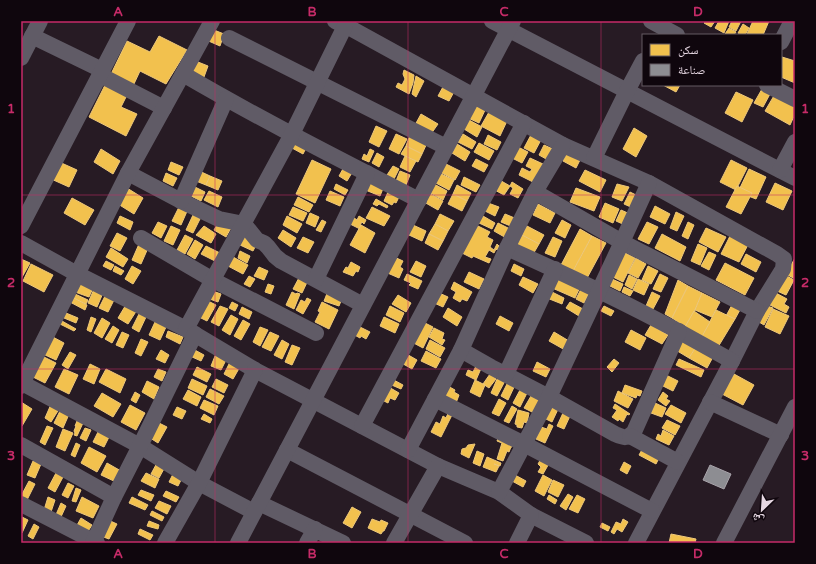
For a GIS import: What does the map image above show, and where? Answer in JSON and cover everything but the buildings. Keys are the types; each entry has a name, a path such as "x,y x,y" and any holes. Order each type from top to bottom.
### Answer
{"street":[{"path":"40,21 25,45 101,73 164,108"},
{"path":"21,226 128,21"},
{"path":"212,21 128,173 22,385 140,446 199,483 257,508 311,536 343,543"},
{"path":"492,21 511,25 627,91 795,178"},
{"path":"782,40 789,22"},
{"path":"21,504 95,542 114,497 140,446 213,280 292,134 347,24 473,96 563,145 649,183 784,259 783,270 757,311 636,543"},
{"path":"238,543 511,25"},
{"path":"658,26 674,34"},
{"path":"229,38 446,147"},
{"path":"594,158 642,63"},
{"path":"183,74 226,99 419,200"},
{"path":"769,86 795,99"},
{"path":"181,201 226,99"},
{"path":"362,426 524,123"},
{"path":"780,170 795,142"},
{"path":"408,450 461,350 507,248 535,192 563,145"},
{"path":"128,173 219,219 244,224 257,240 264,243 268,247 274,256 363,305"},
{"path":"316,280 366,173"},
{"path":"499,492 549,397 649,183"},
{"path":"535,192 622,242 757,311"},
{"path":"141,238 213,280 316,333"},
{"path":"21,243 77,274 190,331 255,370 438,466 499,492 531,515 586,543"},
{"path":"507,248 555,269 679,331 732,361"},
{"path":"506,374 555,269"},
{"path":"461,350 615,434 625,438 634,432 679,331"},
{"path":"165,543 199,483 255,370"},
{"path":"435,399 652,511"},
{"path":"710,402 781,435"},
{"path":"724,543 795,407"},
{"path":"630,436 678,462"},
{"path":"21,445 114,497"},
{"path":"287,450 465,543"},
{"path":"394,543 438,466"},
{"path":"517,543 531,515"}]}
